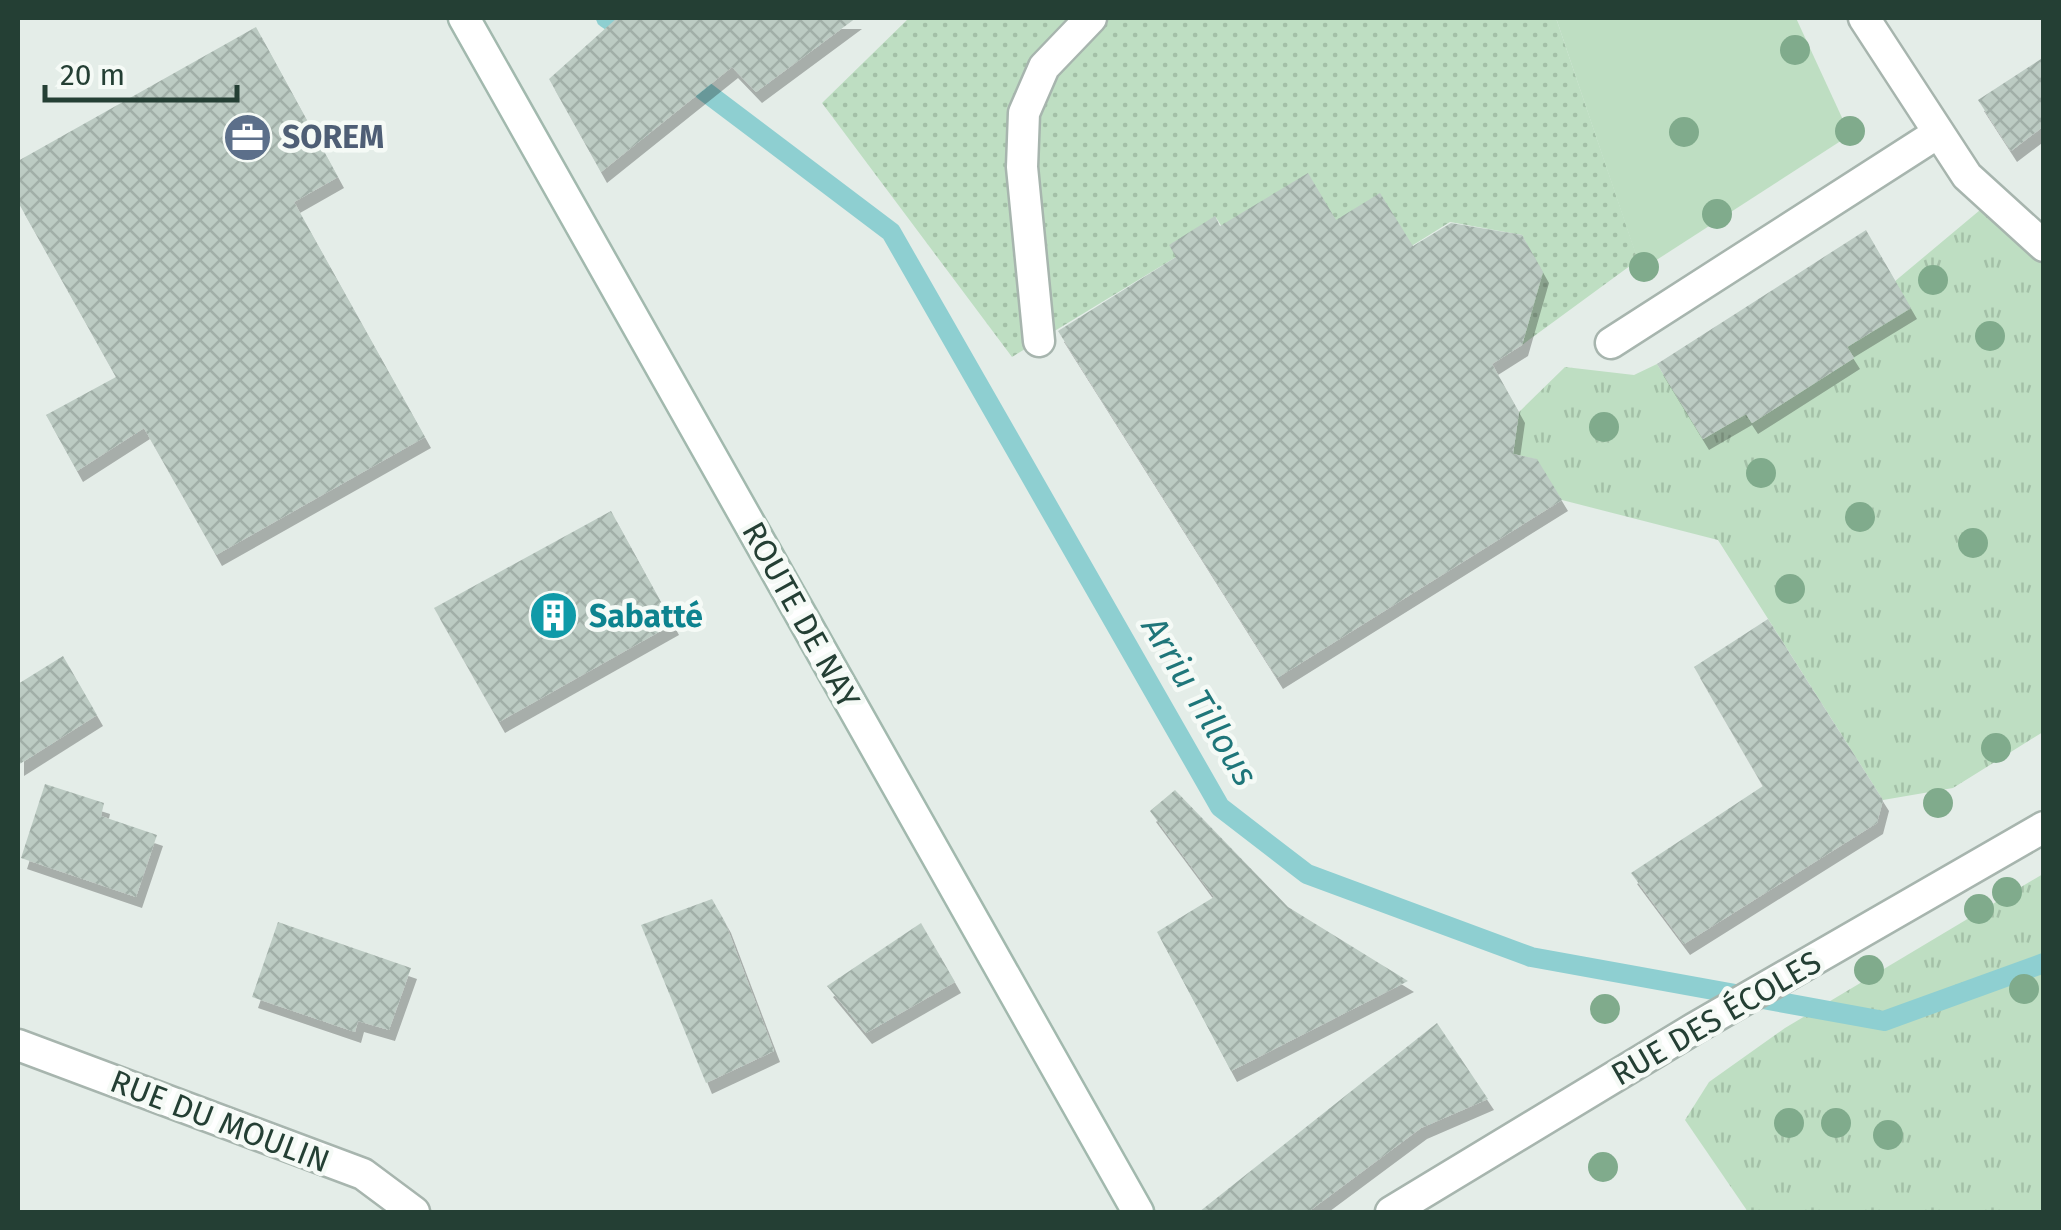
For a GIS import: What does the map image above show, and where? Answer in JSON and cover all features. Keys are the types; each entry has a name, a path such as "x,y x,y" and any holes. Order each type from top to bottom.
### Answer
{"street":[{"name":"ROUTE DE NAY","path":"464,18 1138,1212"},
{"path":"1040,341 1022,167 1024,114 1044,67 1091,18"},
{"path":"1864,18 1966,176 2044,246"},
{"path":"1611,343 1938,133"},
{"name":"RUE DES ÉCOLES","path":"1392,1212 1695,1028 2044,828"},
{"name":"RUE DU MOULIN","path":"18,1045 363,1174 414,1212"}],"green space":[{"path":"909,18 1556,18 1638,260 1522,345 1542,272 1522,235 1450,222 1285,325 1215,216 1176,257 1012,357 822,103"},
{"path":"1556,18 1796,18 1850,135 1641,270"},
{"path":"1992,200 2043,244 2043,732 1953,788 1883,800 1718,540 1562,500 1535,459 1513,454 1519,412 1565,367 1634,375 1657,364 1703,439 1746,414 1752,423 1854,358 1847,347 1910,308 1894,282"},
{"path":"2043,874 2043,1212 1748,1212 1685,1120 1709,1082 1785,1028"}],"building":[{"path":"617,18 856,18 756,92 732,67 601,172 549,79"},
{"path":"256,27 338,177 294,202 425,437 216,555 144,428 77,471 46,415 116,377 18,202 18,161"},
{"path":"2044,57 2044,126 2011,151 1978,100"},
{"path":"1308,173 1336,220 1380,193 1413,246 1451,223 1522,235 1543,272 1522,345 1492,364 1519,412 1513,454 1537,459 1562,500 1277,678 1058,331 1176,257 1169,245 1215,216 1220,226"},
{"path":"1866,230 1911,308 1847,347 1854,358 1752,423 1746,414 1703,439 1657,364"},
{"name":"Sabatté","path":"611,511 673,624 499,722 434,608"},
{"path":"1768,619 1883,800 1877,823 1684,944 1631,873 1763,786 1694,667"},
{"path":"63,656 97,715 18,765 18,684"},
{"path":"45,784 104,803 101,816 157,835 136,897 21,858"},
{"path":"1175,790 1288,907 1408,981 1231,1071 1157,932 1214,897 1150,811"},
{"path":"712,899 725,922 774,1051 706,1083 641,925"},
{"path":"278,922 411,968 389,1030 358,1021 355,1032 252,997"},
{"path":"921,923 955,982 866,1033 827,986"},
{"path":"1437,1023 1488,1099 1421,1128 1308,1212 1199,1212"}],"waterway":[{"name":"Arriu Tillous","path":"606,18 612,22"},
{"name":"Arriu Tillous","path":"703,90 891,232 1220,807 1307,874 1531,957 1884,1021 2044,963"}],"place":[{"name":"SOREM","path":"247,137"},
{"name":"Sabatté","path":"554,616"}]}
